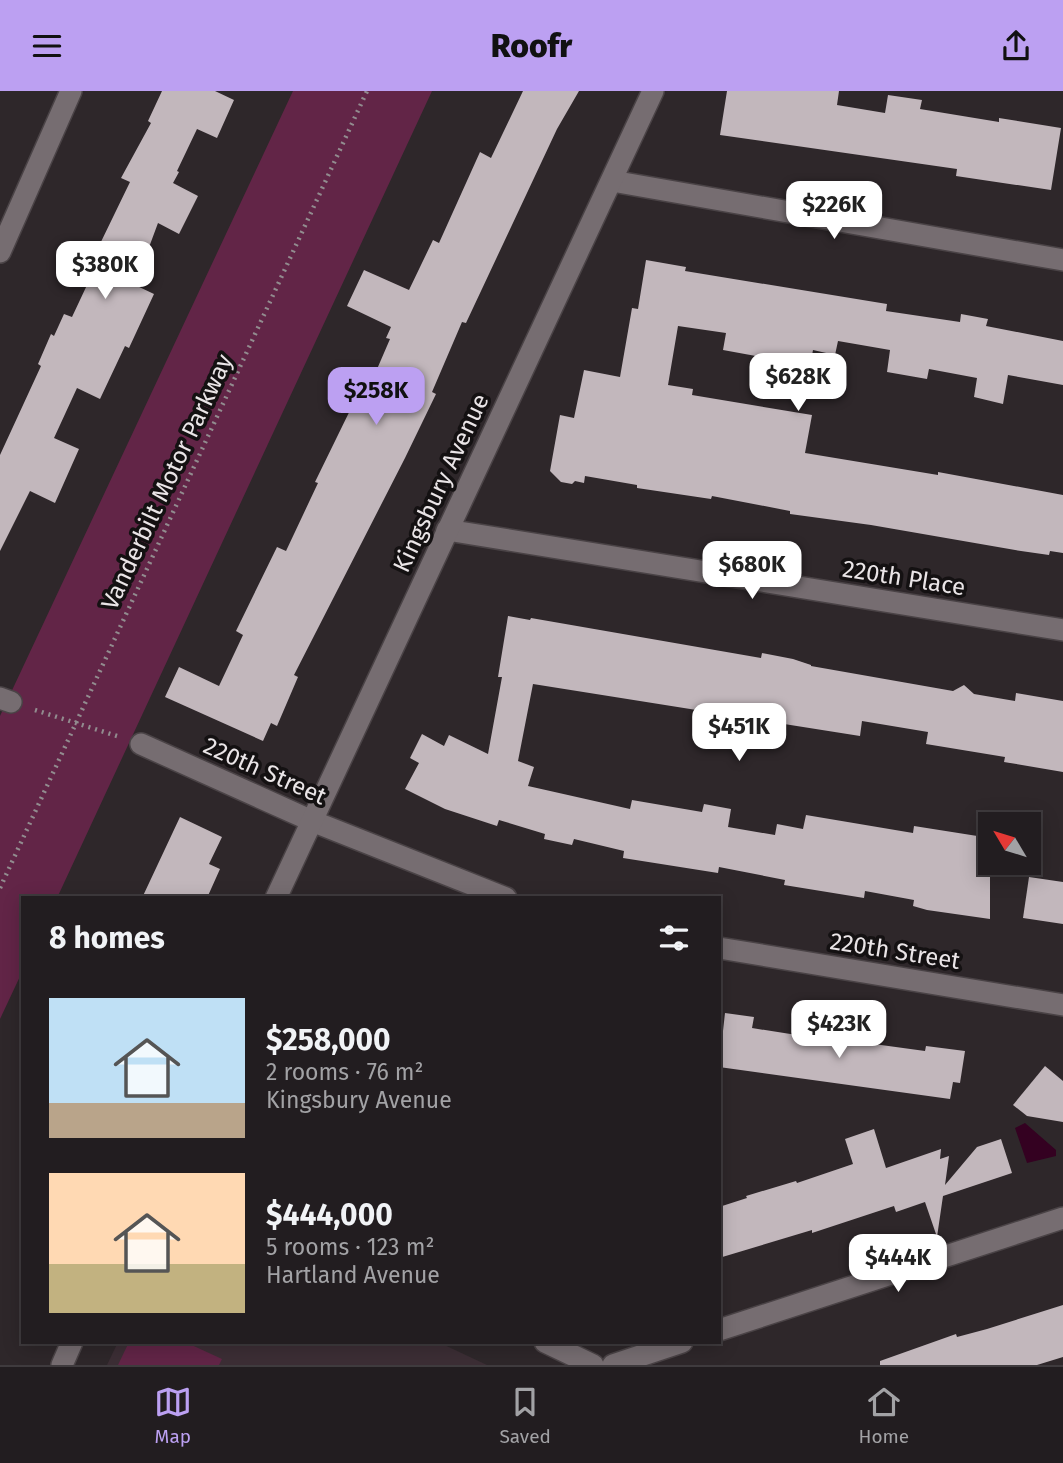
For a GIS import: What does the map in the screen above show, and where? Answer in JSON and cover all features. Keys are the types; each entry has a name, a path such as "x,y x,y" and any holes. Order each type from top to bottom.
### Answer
{"street":[{"path":"0,252 71,91"},
{"name":"Kingsbury Avenue","path":"277,896 653,91"},
{"path":"612,181 1063,260"},
{"name":"220th Place","path":"447,530 1063,630"},
{"name":"220th Street","path":"141,744 312,821 501,896"},
{"name":"220th Street","path":"721,948 1063,1005"},
{"path":"721,1329 1063,1218"},
{"path":"62,1365 71,1344"},
{"path":"549,1344 593,1365"},
{"path":"613,1365 676,1344"}],"path":[{"name":"Vanderbilt Motor Parkway","path":"0,888 367,91"},
{"path":"6,700 141,744"}],"shaded area":[{"path":"293,91 432,91 58,896 21,896 21,974 0,1019 0,716"},
{"path":"1025,1123 1056,1150 1056,1156 1027,1163 1015,1128"},
{"path":"117,1344 442,1344 487,1365 107,1365"},
{"path":"128,1344 189,1344 222,1359 219,1365 118,1365"}],"building":[{"path":"162,91 215,91 234,100 217,138 197,129 177,171 179,172 173,183 198,196 179,234 158,223 135,285 154,294 129,348 125,346 100,399 77,388 54,438 79,449 55,503 30,491 0,551 0,455 41,366 38,364 51,334 54,336 64,314 72,317 103,251 98,248 130,182 121,178 151,123 148,121"},
{"path":"523,91 579,91 557,129 466,323 462,322 432,392 436,394 405,458 294,675 298,677 277,726 271,723 263,741 165,697 179,667 219,686 243,635 236,631 277,547 286,551 318,483 315,482 358,394 365,397 390,339 386,338 391,327 347,306 364,270 409,290 433,240 439,243 480,152 491,158"},
{"path":"727,91 839,91 837,105 885,113 888,95 922,100 920,109 999,122 999,118 1061,128 1051,190 956,176 957,169 720,135"},
{"path":"646,260 686,267 685,271 887,304 886,311 960,322 961,314 988,319 986,326 1063,341 1063,385 1008,375 1003,404 974,397 977,378 929,369 927,379 887,372 890,350 838,341 835,355 813,350 810,366 723,350 726,333 678,326 668,385 693,389 692,395 812,415 805,453 938,475 938,472 1063,495 1063,553 1050,551 1049,555 1021,551 790,514 790,511 712,496 711,499 637,488 637,485 585,476 584,483 561,482 550,471 560,415 574,418 584,370 620,377 632,308 638,309"},
{"path":"508,616 761,658 762,653 793,659 811,666 953,691 964,685 974,694 1015,701 1016,693 1063,701 1063,772 1004,762 1005,757 926,744 928,732 862,721 860,736 533,684 518,761 534,767 528,786 630,809 632,800 702,812 704,804 731,809 728,827 775,835 777,824 803,829 806,815 913,833 914,826 978,836 978,875 990,875 990,919 927,910 913,906 914,900 865,891 864,898 784,885 785,880 719,867 718,873 623,858 624,851 574,839 572,845 544,839 545,834 499,820 497,826 445,809 405,789 419,763 410,758 422,734 444,746 449,735 488,754 502,677 498,677"},
{"path":"180,817 222,837 209,864 220,869 208,896 143,896"},
{"path":"1029,877 1063,882 1063,924 1023,918"},
{"path":"725,1013 754,1017 752,1028 803,1036 805,1026 831,1030 830,1038 925,1051 926,1046 965,1051 960,1083 953,1082 950,1099 721,1067"},
{"path":"1045,1066 1063,1081 1063,1122 1027,1116 1013,1105"},
{"path":"874,1129 886,1168 941,1149 940,1159 949,1156 945,1185 977,1147 1001,1139 1012,1173 943,1196 937,1237 925,1202 896,1212 894,1206 812,1233 812,1230 721,1257 721,1206 747,1198 746,1196 796,1181 797,1183 853,1164 845,1139"},
{"path":"1063,1305 1063,1357 1037,1365 880,1365 880,1361 956,1334 957,1337 987,1329"}]}
